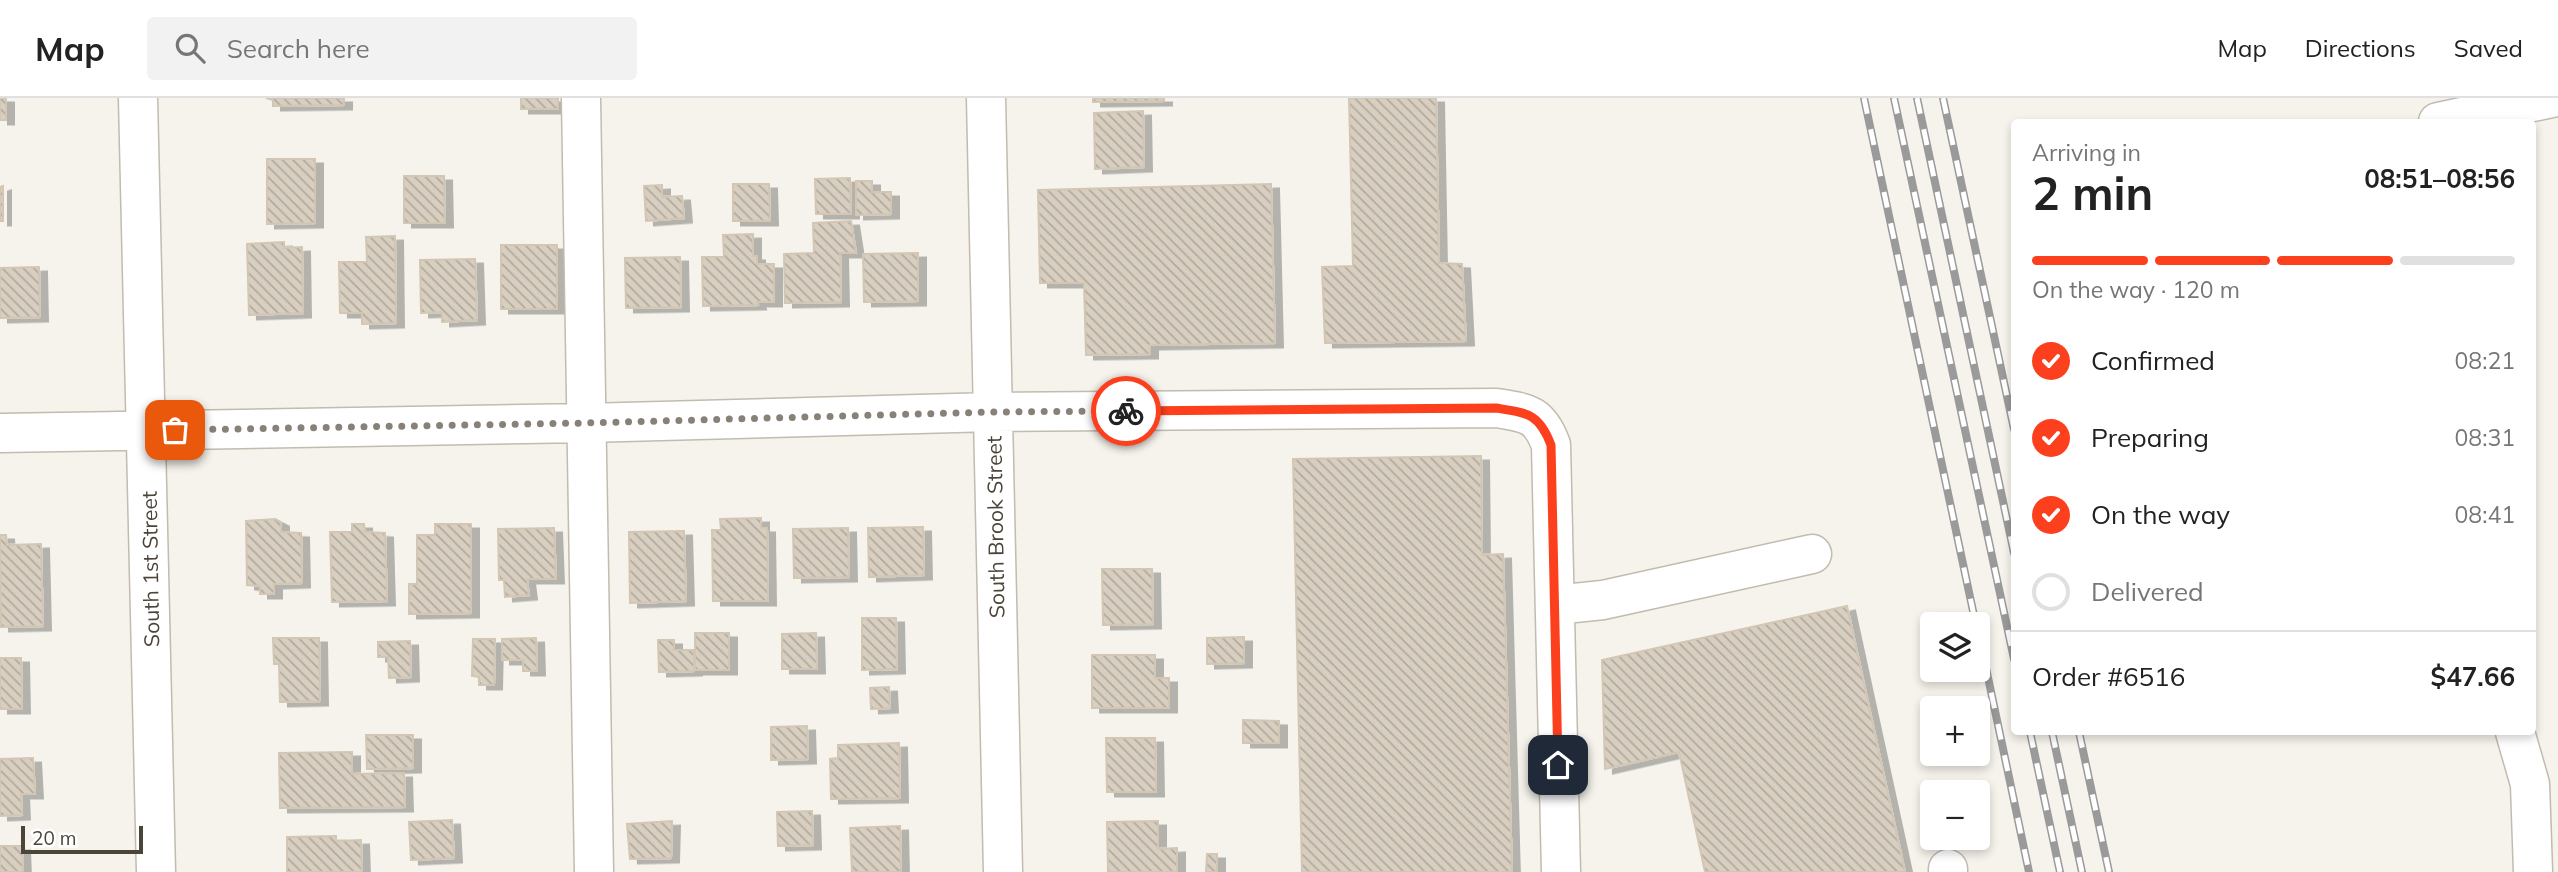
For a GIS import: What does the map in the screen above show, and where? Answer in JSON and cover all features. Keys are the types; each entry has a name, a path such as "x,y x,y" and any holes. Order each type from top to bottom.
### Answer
{"street":[{"name":"South 1st Street","path":"138,98 148,430 156,872"},
{"path":"581,98 594,872"},
{"name":"South Brook Street","path":"986,98 1003,872"},
{"path":"2452,119 2552,98"},
{"path":"0,433 586,423 992,412 1496,408 1529,414 1544,426 1551,445 1561,872"},
{"path":"1555,605 1603,600 1812,554"},
{"path":"2516,735 2530,784 2533,872"}],"building":[{"path":"0,98 6,98 6,120 0,120"},
{"path":"266,98 344,98 344,105 273,106 273,100"},
{"path":"521,98 558,98 558,109 521,109"},
{"path":"1093,98 1164,98 1164,101 1093,102"},
{"path":"1349,98 1436,98 1439,263 1462,264 1466,341 1325,343 1322,267 1353,266"},
{"path":"1143,111 1144,167 1095,169 1094,113"},
{"path":"267,159 315,159 315,223 267,224"},
{"path":"404,176 444,176 445,223 404,223"},
{"path":"850,178 851,214 816,214 815,179"},
{"path":"856,181 872,181 872,192 891,192 891,214 856,215"},
{"path":"733,184 769,184 770,221 733,221"},
{"path":"1271,184 1275,343 1150,345 1150,354 1086,355 1084,283 1040,283 1038,190"},
{"path":"662,185 662,197 682,196 684,218 646,221 644,186"},
{"path":"3,186 3,221 0,221 0,187"},
{"path":"851,221 856,253 840,253 841,302 785,303 784,254 814,253 813,223"},
{"path":"753,234 753,256 757,256 757,264 774,264 774,302 703,306 702,257 724,257 723,235"},
{"path":"395,236 396,323 362,324 362,313 340,313 339,262 367,262 366,237"},
{"path":"284,242 284,248 302,247 303,313 249,315 247,244"},
{"path":"501,245 557,245 557,309 501,309"},
{"path":"918,253 918,301 864,302 863,254"},
{"path":"680,257 681,307 626,308 625,258"},
{"path":"475,259 477,320 442,322 442,312 421,313 420,260"},
{"path":"39,267 40,317 0,318 0,268"},
{"path":"1481,456 1482,555 1503,554 1512,872 1302,872 1293,459"},
{"path":"761,518 761,528 767,528 768,601 713,601 712,530 721,530 720,519"},
{"path":"275,519 281,522 281,532 301,533 302,583 274,584 274,594 260,594 260,586 247,585 246,521"},
{"path":"352,524 364,524 365,532 385,533 387,601 332,602 330,532 352,532"},
{"path":"435,524 471,524 471,613 409,614 409,584 417,584 417,535 435,535"},
{"path":"923,527 924,575 869,577 868,528"},
{"path":"554,528 556,579 527,579 529,595 505,597 504,580 499,580 498,529"},
{"path":"848,528 849,577 794,578 793,529"},
{"path":"684,531 686,601 630,603 629,532"},
{"path":"0,535 6,535 7,545 41,544 43,626 1,627"},
{"path":"1102,569 1152,569 1153,624 1103,625"},
{"path":"1847,606 1905,872 1705,872 1679,752 1605,769 1602,660"},
{"path":"862,618 896,618 897,669 862,670"},
{"path":"695,633 729,633 729,670 695,670"},
{"path":"816,633 817,669 782,669 782,634"},
{"path":"1244,637 1244,663 1207,664 1207,638"},
{"path":"273,638 319,638 320,701 280,702 279,664 274,664"},
{"path":"536,638 537,671 523,671 523,660 502,660 502,639"},
{"path":"473,639 495,639 494,685 479,685 479,677 472,676"},
{"path":"658,640 674,640 674,650 694,650 694,671 659,672"},
{"path":"410,641 411,677 389,678 388,657 378,657 378,642"},
{"path":"1092,655 1155,655 1155,678 1169,678 1169,708 1092,708"},
{"path":"0,658 21,658 22,709 0,709"},
{"path":"889,687 890,708 871,709 870,688"},
{"path":"1243,720 1279,721 1279,743 1243,743"},
{"path":"807,726 808,759 771,760 771,727"},
{"path":"366,735 413,735 413,768 367,769"},
{"path":"1106,738 1155,738 1156,792 1107,792"},
{"path":"899,743 900,798 831,799 830,759 838,758 838,745"},
{"path":"352,752 352,774 404,773 405,807 280,808 279,753"},
{"path":"33,758 35,794 21,794 22,815 0,816 0,759"},
{"path":"812,811 813,845 778,846 777,812"},
{"path":"452,820 454,858 411,860 409,822"},
{"path":"672,821 671,858 630,859 627,824"},
{"path":"1158,821 1158,849 1177,848 1177,872 1108,872 1107,822"},
{"path":"900,826 901,872 852,872 850,828"},
{"path":"336,836 336,841 361,840 362,872 287,872 287,837"},
{"path":"0,846 22,846 23,872 0,872"},
{"path":"1207,854 1217,854 1217,872 1206,872"}],"railway":[{"path":"1864,98 1973,612"},
{"path":"1894,98 2011,645"},
{"path":"1917,98 2011,539"},
{"path":"1943,98 2011,415"},
{"path":"1989,682 2029,872"},
{"path":"2031,735 2060,872"},
{"path":"2053,735 2082,872"},
{"path":"2080,735 2109,872"}],"way so far":[{"path":"175,430 1126,411"}],"route":[{"path":"1126,411 1496,408 1529,414 1544,426 1551,445 1558,765"}]}
